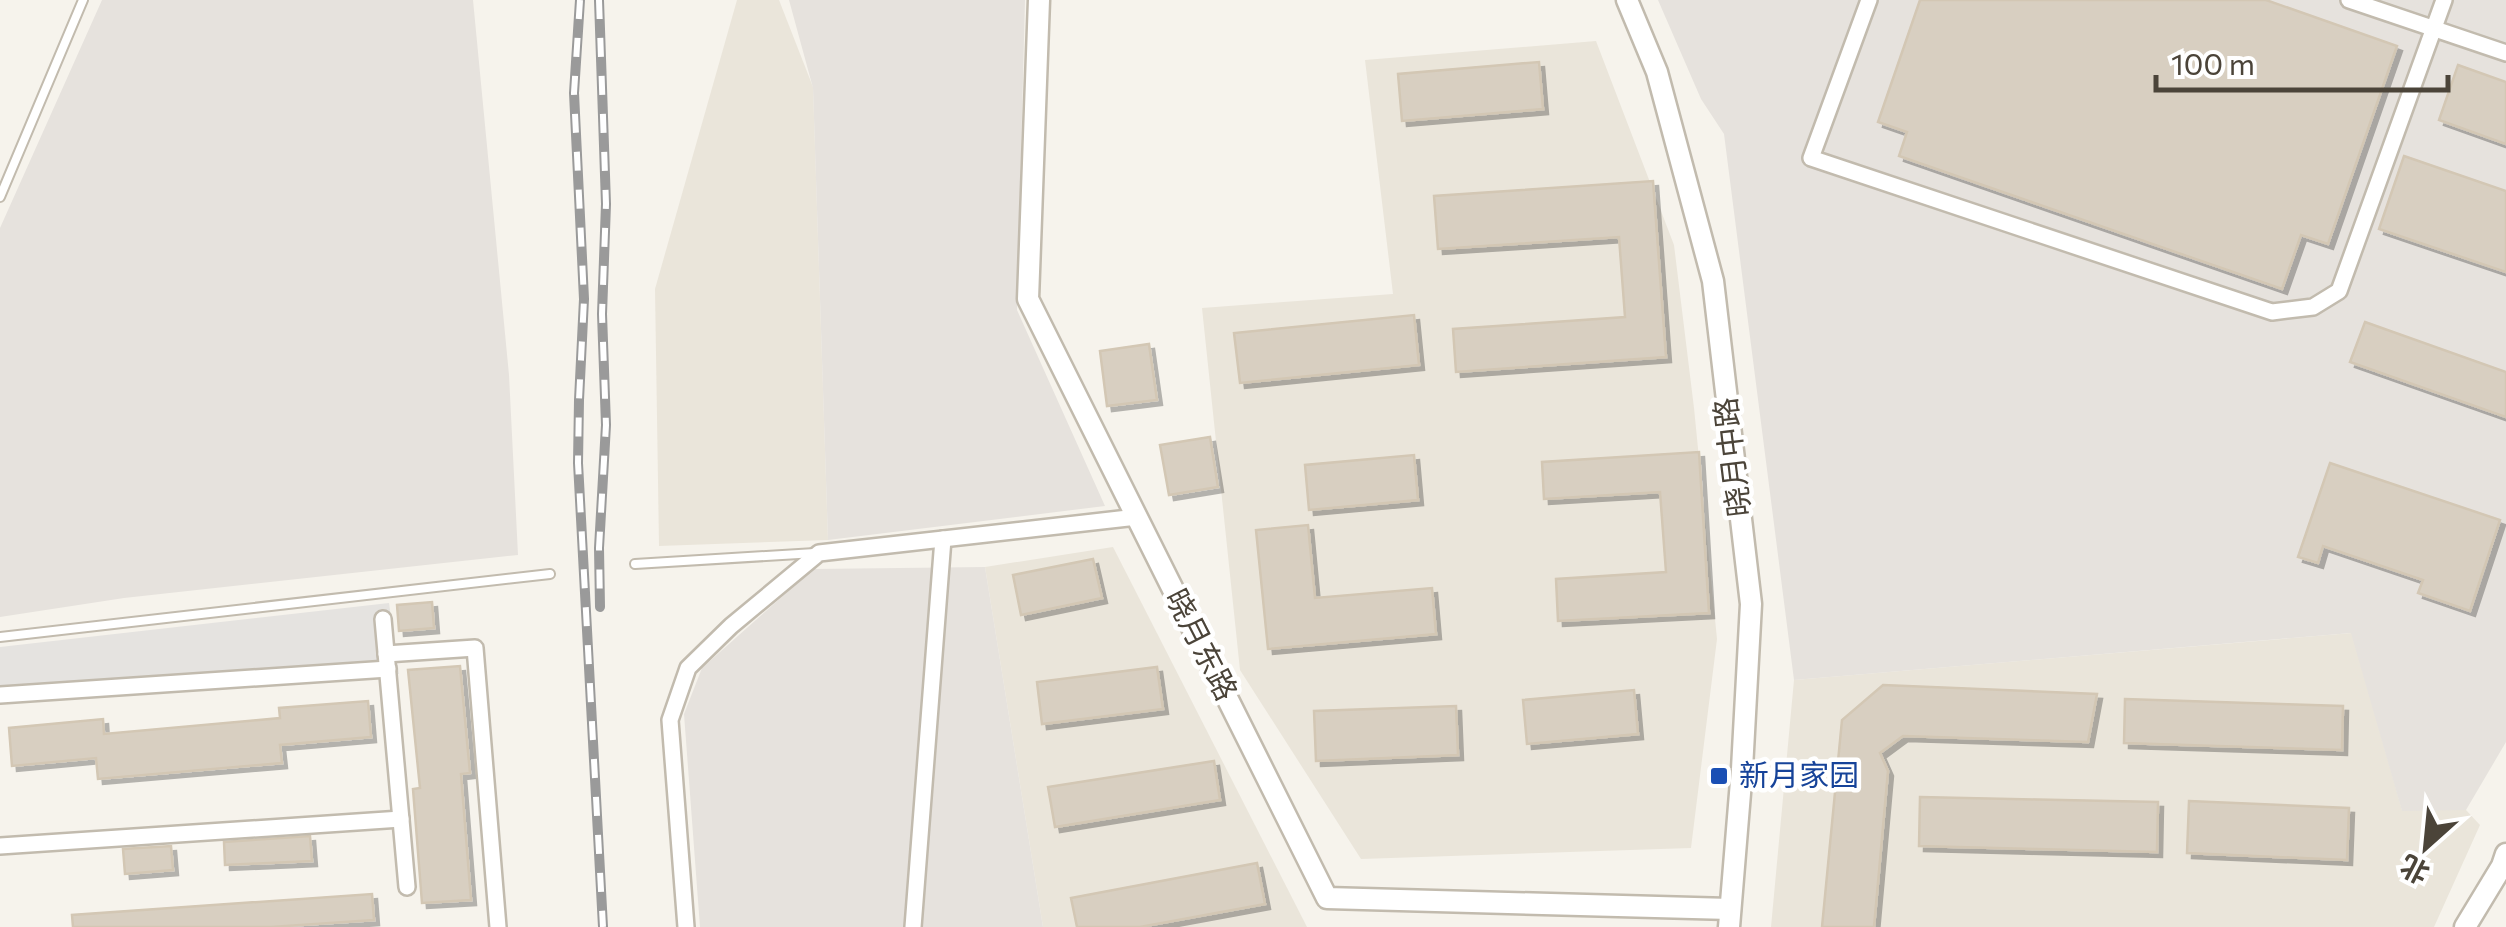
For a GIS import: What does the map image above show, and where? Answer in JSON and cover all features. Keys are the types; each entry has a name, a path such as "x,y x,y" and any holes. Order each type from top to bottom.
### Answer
{"street":[{"name":"晓月东路","path":"1039,0 1028,299 1327,898 1729,918"},
{"name":"晓月中路","path":"1627,0 1657,72 1714,281 1751,604 1729,918"},
{"path":"1869,0 1811,158 2272,312 2313,306 2339,291 2444,0"},
{"path":"2349,0 2506,53"},
{"path":"686,927 670,720 688,668 731,626 819,553 1137,517"},
{"path":"913,927 943,539"},
{"path":"383,619 407,886"},
{"path":"0,695 387,662 475,648 498,927"},
{"path":"0,846 401,819"},
{"path":"2465,927 2506,854"}],"lane":[{"path":"0,197 83,0"},
{"path":"635,564 819,553"},
{"path":"0,636 550,574"}],"shaded area":[{"path":"102,0 473,0 509,375 518,555 124,598 0,617 0,228"},
{"path":"737,0 779,0 813,87 828,540 659,546 655,289"},
{"path":"789,0 1025,0 1017,310 1105,506 828,540 813,88"},
{"path":"1658,0 2506,0 2506,742 2466,810 2402,811 2351,633 1794,680 1724,134 1701,99"},
{"name":"新月家园","path":"1596,41 1674,245 1694,408 1717,639 1691,848 1361,859 1240,670 1202,308 1393,294 1365,60"},
{"path":"1113,547 1307,927 1043,927 985,567"},
{"path":"985,567 1043,927 700,927 684,714 702,668 813,569"},
{"path":"389,603 399,674 0,703 0,647"},
{"path":"2352,633 2402,810 2466,810 2480,825 2434,927 1771,927 1794,680"}],"building":[{"path":"1920,0 2266,0 2397,46 2328,244 2301,235 2282,289 1899,156 1907,132 1878,122"},
{"path":"1539,62 1543,109 1402,121 1398,74"},
{"path":"2458,65 2506,82 2506,144 2439,120"},
{"path":"2404,156 2506,191 2506,272 2379,229"},
{"path":"1653,181 1666,357 1456,372 1453,329 1625,317 1619,237 1438,249 1434,196"},
{"path":"1414,315 1419,365 1240,383 1234,333"},
{"path":"2365,322 2506,372 2506,417 2350,362"},
{"path":"1149,344 1157,400 1107,406 1100,351"},
{"path":"1210,437 1218,487 1169,495 1160,445"},
{"path":"1699,452 1709,613 1558,621 1556,579 1666,572 1660,492 1544,499 1542,462"},
{"path":"1414,455 1418,500 1309,510 1305,465"},
{"path":"2330,463 2500,520 2470,611 2418,593 2423,580 2323,546 2318,563 2298,557"},
{"path":"1308,525 1315,598 1432,588 1436,634 1268,649 1256,530"},
{"path":"1093,559 1102,598 1021,615 1013,575"},
{"path":"432,602 434,628 399,631 397,605"},
{"path":"460,666 470,773 461,774 471,900 422,903 413,789 420,788 408,670"},
{"path":"1157,667 1163,709 1042,724 1037,682"},
{"path":"1883,685 2097,694 2088,742 1903,736 1880,753 1888,771 1874,927 1822,927 1842,720"},
{"path":"1634,690 1638,734 1527,744 1523,700"},
{"path":"2125,699 2343,706 2342,750 2124,743"},
{"path":"368,701 371,737 280,745 282,763 98,779 96,758 12,766 9,728 103,719 104,734 280,718 279,708"},
{"path":"1456,706 1458,755 1316,761 1314,711"},
{"path":"1214,761 1220,800 1055,827 1048,787"},
{"path":"1920,797 2158,802 2157,852 1919,846"},
{"path":"2189,801 2349,808 2347,860 2187,853"},
{"path":"310,836 312,861 225,865 224,842"},
{"path":"171,846 173,870 125,874 123,849"},
{"path":"1257,863 1265,904 1140,927 1077,927 1071,898"},
{"path":"372,894 374,920 271,927 73,927 72,915"}],"railway":[{"path":"580,0 574,93 584,299 578,463 603,927"},
{"path":"599,0 606,204 602,314 606,425 600,607"}],"place":[{"name":"新月家园","path":"1719,776"}]}
